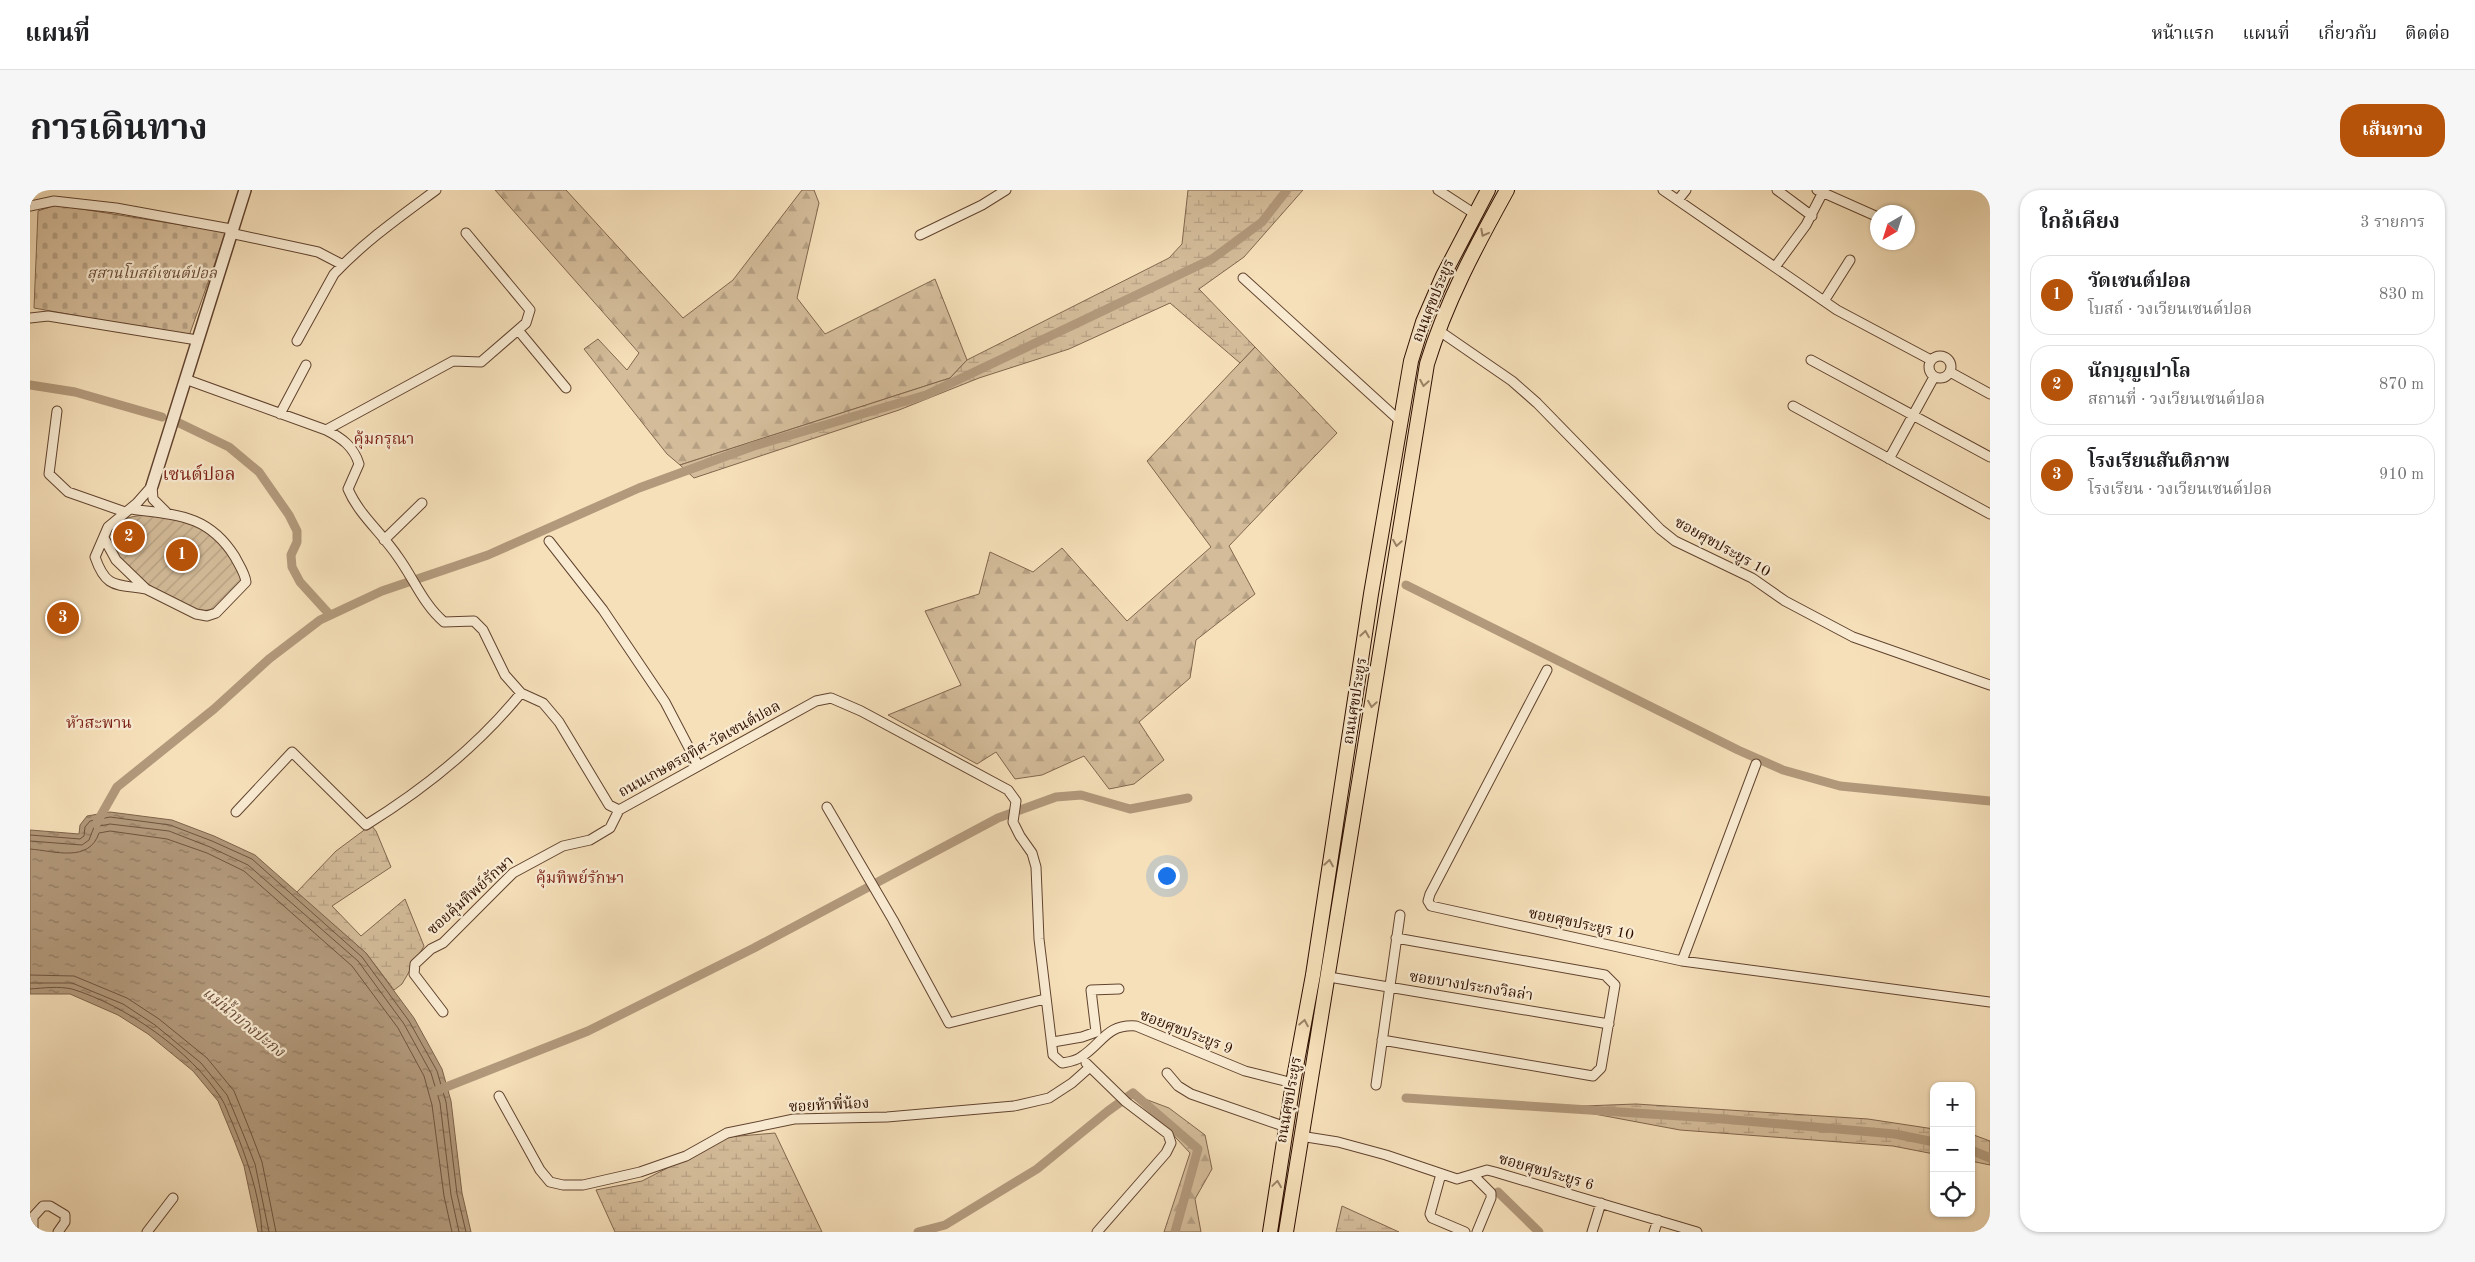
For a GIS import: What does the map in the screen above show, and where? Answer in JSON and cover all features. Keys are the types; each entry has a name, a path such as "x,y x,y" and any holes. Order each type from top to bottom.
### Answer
{"main road":[{"name":"ถนนศุขประยูร","path":"1270,1232 1292,1083 1313,975 1343,772 1411,361 1423,322 1443,276 1488,190"},
{"name":"ถนนศุขประยูร","path":"1286,1232 1300,1136 1329,977 1427,364 1438,330 1462,274 1507,190"},
{"path":"1313,975 1329,977"}],"street":[{"path":"166,512 153,499 152,486 245,190"},
{"path":"297,341 334,274 386,227 436,190"},
{"path":"920,235 982,205 1006,190"},
{"path":"1438,190 1475,214"},
{"path":"1663,190 1824,301 1931,360"},
{"path":"1678,200 1686,190"},
{"path":"1777,190 1812,216"},
{"path":"1775,267 1812,216 1821,191 1870,213"},
{"path":"30,206 54,201 116,208 231,231 318,252 343,265"},
{"path":"326,430 453,361 481,362 526,323 530,310 466,233"},
{"path":"1824,301 1850,260"},
{"path":"1243,278 1400,422"},
{"path":"30,318 48,316 197,340"},
{"path":"518,330 566,388"},
{"name":"ซอยศุขประยูร 10","path":"1438,330 1480,358 1530,397 1660,529 1675,541 1752,578 1785,601 1853,637 1990,685"},
{"path":"1938,356 1948,358 1951,365 1950,372 1945,377 1934,377 1929,371 1931,360 1938,356"},
{"path":"1811,360 1990,457"},
{"path":"280,414 306,365"},
{"path":"1950,372 1990,394"},
{"path":"1889,459 1934,377"},
{"name":"ถนนเกษตรอุทิศ-วัดเซนต์ปอล","path":"185,379 326,430 339,437 356,452 359,464 348,489 353,501 398,556 434,614 444,622 474,621 483,630 505,675 521,693 543,702 559,722 608,805 619,810 816,701 831,698 861,710 1008,790 1016,801 1013,822 1032,853 1036,867 1039,939 1053,1042 1052,1055 1062,1063 1080,1058"},
{"path":"1793,406 1990,514"},
{"path":"57,411 49,474 68,492 128,510 166,512 197,522 215,531 224,539 239,565 246,582 229,602 216,613 207,616 196,614 146,589 110,582 102,575 96,557 108,527 128,510 152,486"},
{"path":"384,540 422,503"},
{"path":"104,538 116,560 146,589"},
{"path":"549,541 603,610 665,702 698,765"},
{"name":"ซอยศุขประยูร 10","path":"1547,670 1430,894 1430,904 1441,909 1682,961 1990,1002"},
{"path":"236,812 292,752 366,825 413,795 448,767 484,734 521,693"},
{"path":"1682,961 1756,764"},
{"path":"827,807 894,920 949,1023 1046,999"},
{"name":"ซอยคุ้มทิพย์รักษา","path":"443,1012 414,974 415,964 432,949 443,943 513,873 563,846 590,840 610,828 619,810"},
{"path":"1376,1085 1400,915"},
{"path":"1382,1040 1593,1076 1601,1068 1615,985 1605,974 1396,938"},
{"name":"ซอยบางประกงวิลล่า","path":"1329,977 1609,1024"},
{"path":"1100,1041 1096,1032 1091,990 1119,989"},
{"name":"ซอยศุขประยูร 9","path":"1080,1058 1121,1025 1136,1026 1244,1071 1292,1083"},
{"path":"1053,1042 1082,1037 1096,1032"},
{"path":"1080,1058 1126,1102 1168,1134 1171,1143 1166,1153 1097,1232"},
{"name":"ซอยห้าพี่น้อง","path":"499,1096 540,1170 550,1182 563,1185 583,1185 640,1172 677,1159 727,1133 794,1120 887,1117 1014,1106 1049,1098 1072,1083 1090,1067"},
{"path":"1166,1074 1178,1086 1191,1094 1286,1127"},
{"name":"ซอยศุขประยูร 6","path":"1300,1136 1338,1142 1461,1179 1487,1170 1697,1232"},
{"path":"1441,1174 1430,1214 1432,1218 1466,1232"},
{"path":"1473,1175 1491,1193 1491,1198 1477,1232"},
{"path":"147,1232 173,1198"},
{"path":"1592,1232 1601,1203"},
{"path":"33,1232 33,1217 43,1206 50,1206 65,1215 65,1222 58,1232"},
{"path":"1654,1232 1658,1220"}],"green space":[{"path":"495,190 566,190 683,318 733,280 802,190 814,190 819,203 797,298 825,334 935,279 967,360 950,378 680,465 667,454 584,349 598,339 627,370 639,353"},
{"path":"1188,190 1303,190 1244,257 1199,289 1255,347 1240,363 1170,303 1069,349 979,378 899,410 694,478 680,465 950,378 967,360 1169,258 1182,244"},
{"name":"สุสานโบสถ์เซนต์ปอล","path":"56,205 226,232 189,336 34,308 38,211"},
{"path":"1255,347 1337,433 1229,546 1255,594 1196,640 1190,678 1139,722 1164,760 1134,784 1109,789 1084,756 1042,775 1015,779 996,752 977,764 888,715 961,685 925,611 979,594 990,552 1033,572 1062,548 1127,621 1211,547 1147,461"},
{"path":"143,515 174,518 196,524 207,529 222,542 242,580 219,606 209,610 199,610 186,606 141,579 119,558 111,544 115,528 124,519"},
{"path":"371,825 376,831 391,867 332,906 361,936 405,899 424,946 402,984 394,990 366,953 296,893 336,851"},
{"path":"1137,1096 1169,1108 1205,1135 1212,1169 1195,1199 1201,1232 1164,1232 1190,1153"},
{"path":"1636,1104 1868,1119 1930,1128 1930,1153 1893,1146 1680,1130 1557,1107"},
{"path":"775,1133 822,1232 615,1232 596,1190 642,1181 728,1137"},
{"path":"1975,1135 1990,1141 1990,1165 1975,1162"},
{"path":"1342,1206 1399,1232 1336,1232"}],"water":[{"name":"แม่น้ำบางปะกง","path":"110,812 172,820 214,836 255,855 366,953 414,1018 442,1069 451,1101 462,1193 471,1232 258,1232 244,1166 234,1140 218,1101 193,1071 148,1034 118,1015 70,994 30,994 30,830 79,834 80,825 87,816"}],"waterway":[{"path":"96,824 117,787 214,709 269,659 320,620 382,591 488,555 639,488 754,446 926,395 1212,259 1262,222 1287,190"},
{"path":"30,385 75,392 162,417"},
{"path":"175,421 229,447 259,472 289,515 297,531 297,542 291,555 292,567 300,582 330,615"},
{"path":"1406,585 1738,750 1783,770 1840,786 1990,801"},
{"path":"436,1091 588,1031 754,948 998,818 1056,797 1081,795 1130,809 1188,798"},
{"path":"918,1232 945,1225 1037,1169 1133,1093 1198,1149 1175,1232"},
{"path":"1406,1098 1711,1118 1895,1134 1930,1141"},
{"path":"1975,1152 1990,1158"},
{"path":"1498,1192 1539,1232"}],"place":[{"name":"นักบุญเปาโล","path":"129,537"},
{"name":"วัดเซนต์ปอล","path":"182,555"},
{"name":"โรงเรียนสันติภาพ","path":"63,618"}],"district":[{"name":"คุ้มกรุณา","path":"384,440"},
{"name":"เซนต์ปอล","path":"199,475"},
{"name":"หัวสะพาน","path":"99,724"},
{"name":"คุ้มทิพย์รักษา","path":"580,879"}]}
